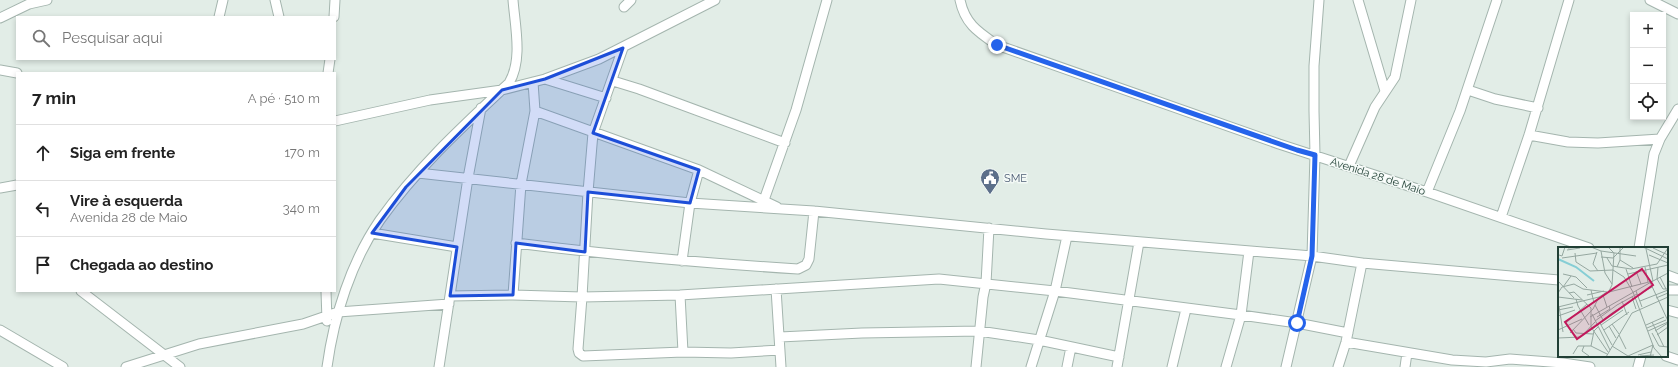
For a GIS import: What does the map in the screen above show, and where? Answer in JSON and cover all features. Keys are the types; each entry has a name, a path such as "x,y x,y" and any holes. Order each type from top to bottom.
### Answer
{"street":[{"path":"0,18 29,4 47,0"},
{"path":"219,16 222,0"},
{"path":"275,0 279,16"},
{"path":"334,16 336,0"},
{"path":"327,367 332,335 338,312 350,279 372,233 380,220 436,153 481,108 509,83 516,68 517,53 513,0"},
{"path":"336,121 430,100 502,90 544,79 599,59 623,48 715,0"},
{"path":"764,200 796,110 827,0"},
{"name":"Avenida 28 de Maio","path":"960,0 962,9 971,26 997,45 1297,150 1427,192 1586,247"},
{"path":"1286,367 1312,256 1315,155 1314,81 1319,0"},
{"path":"1358,0 1385,91"},
{"path":"1349,166 1368,123 1385,91 1395,77 1411,0"},
{"path":"1427,192 1468,90 1497,0"},
{"path":"1501,217 1530,135 1569,0"},
{"path":"1655,1 1678,14"},
{"path":"623,48 613,80 593,133 578,349 581,355 639,355 683,352 731,353 780,350"},
{"path":"328,72 330,60"},
{"path":"0,70 16,73"},
{"path":"544,79 606,98"},
{"path":"613,80 785,143"},
{"path":"513,295 521,184 535,111 533,82"},
{"path":"1468,90 1495,99 1538,108"},
{"path":"439,367 468,178 481,108"},
{"path":"1639,247 1654,154 1660,139 1678,109"},
{"path":"535,111 699,170 781,208"},
{"path":"1530,135 1568,142 1598,143 1660,139"},
{"path":"682,261 690,203 699,170"},
{"path":"418,173 690,203 781,208 1067,236 1312,256 1362,263 1558,280"},
{"path":"0,188 16,185"},
{"path":"516,243 585,252 682,261 798,268 806,265 809,260 814,211"},
{"path":"976,367 983,297 986,283 989,228"},
{"path":"372,233 457,247"},
{"path":"1031,367 1055,291 1067,236"},
{"path":"1117,367 1139,242"},
{"path":"1226,367 1241,315 1249,251"},
{"path":"1338,367 1347,337 1362,263"},
{"path":"1668,275 1678,279"},
{"path":"126,367 199,344 303,324 338,312 513,295 680,295 939,279 1130,300 1186,309 1297,323 1407,353 1452,360 1486,364 1510,360 1563,363 1590,367"},
{"path":"776,289 781,367"},
{"path":"326,292 326,317 332,335"},
{"path":"93,295 180,367"},
{"path":"680,295 683,352"},
{"path":"1172,367 1186,309"},
{"path":"1668,310 1678,313"},
{"path":"0,330 63,367"},
{"path":"780,337 862,333 979,331 1039,340 1119,356"},
{"path":"1067,367 1072,347"},
{"path":"1405,367 1407,353"},
{"path":"1638,367 1641,357"},
{"path":"1668,357 1678,360"}],"highlighted area":[{"path":"623,48 593,133 699,170 690,203 588,192 585,252 516,243 513,295 450,296 457,247 372,233 406,187 502,90 545,79"}],"place":[{"name":"SME","path":"990,195"}],"route":[{"path":"997,45 1315,155 1312,256 1297,323"}]}
